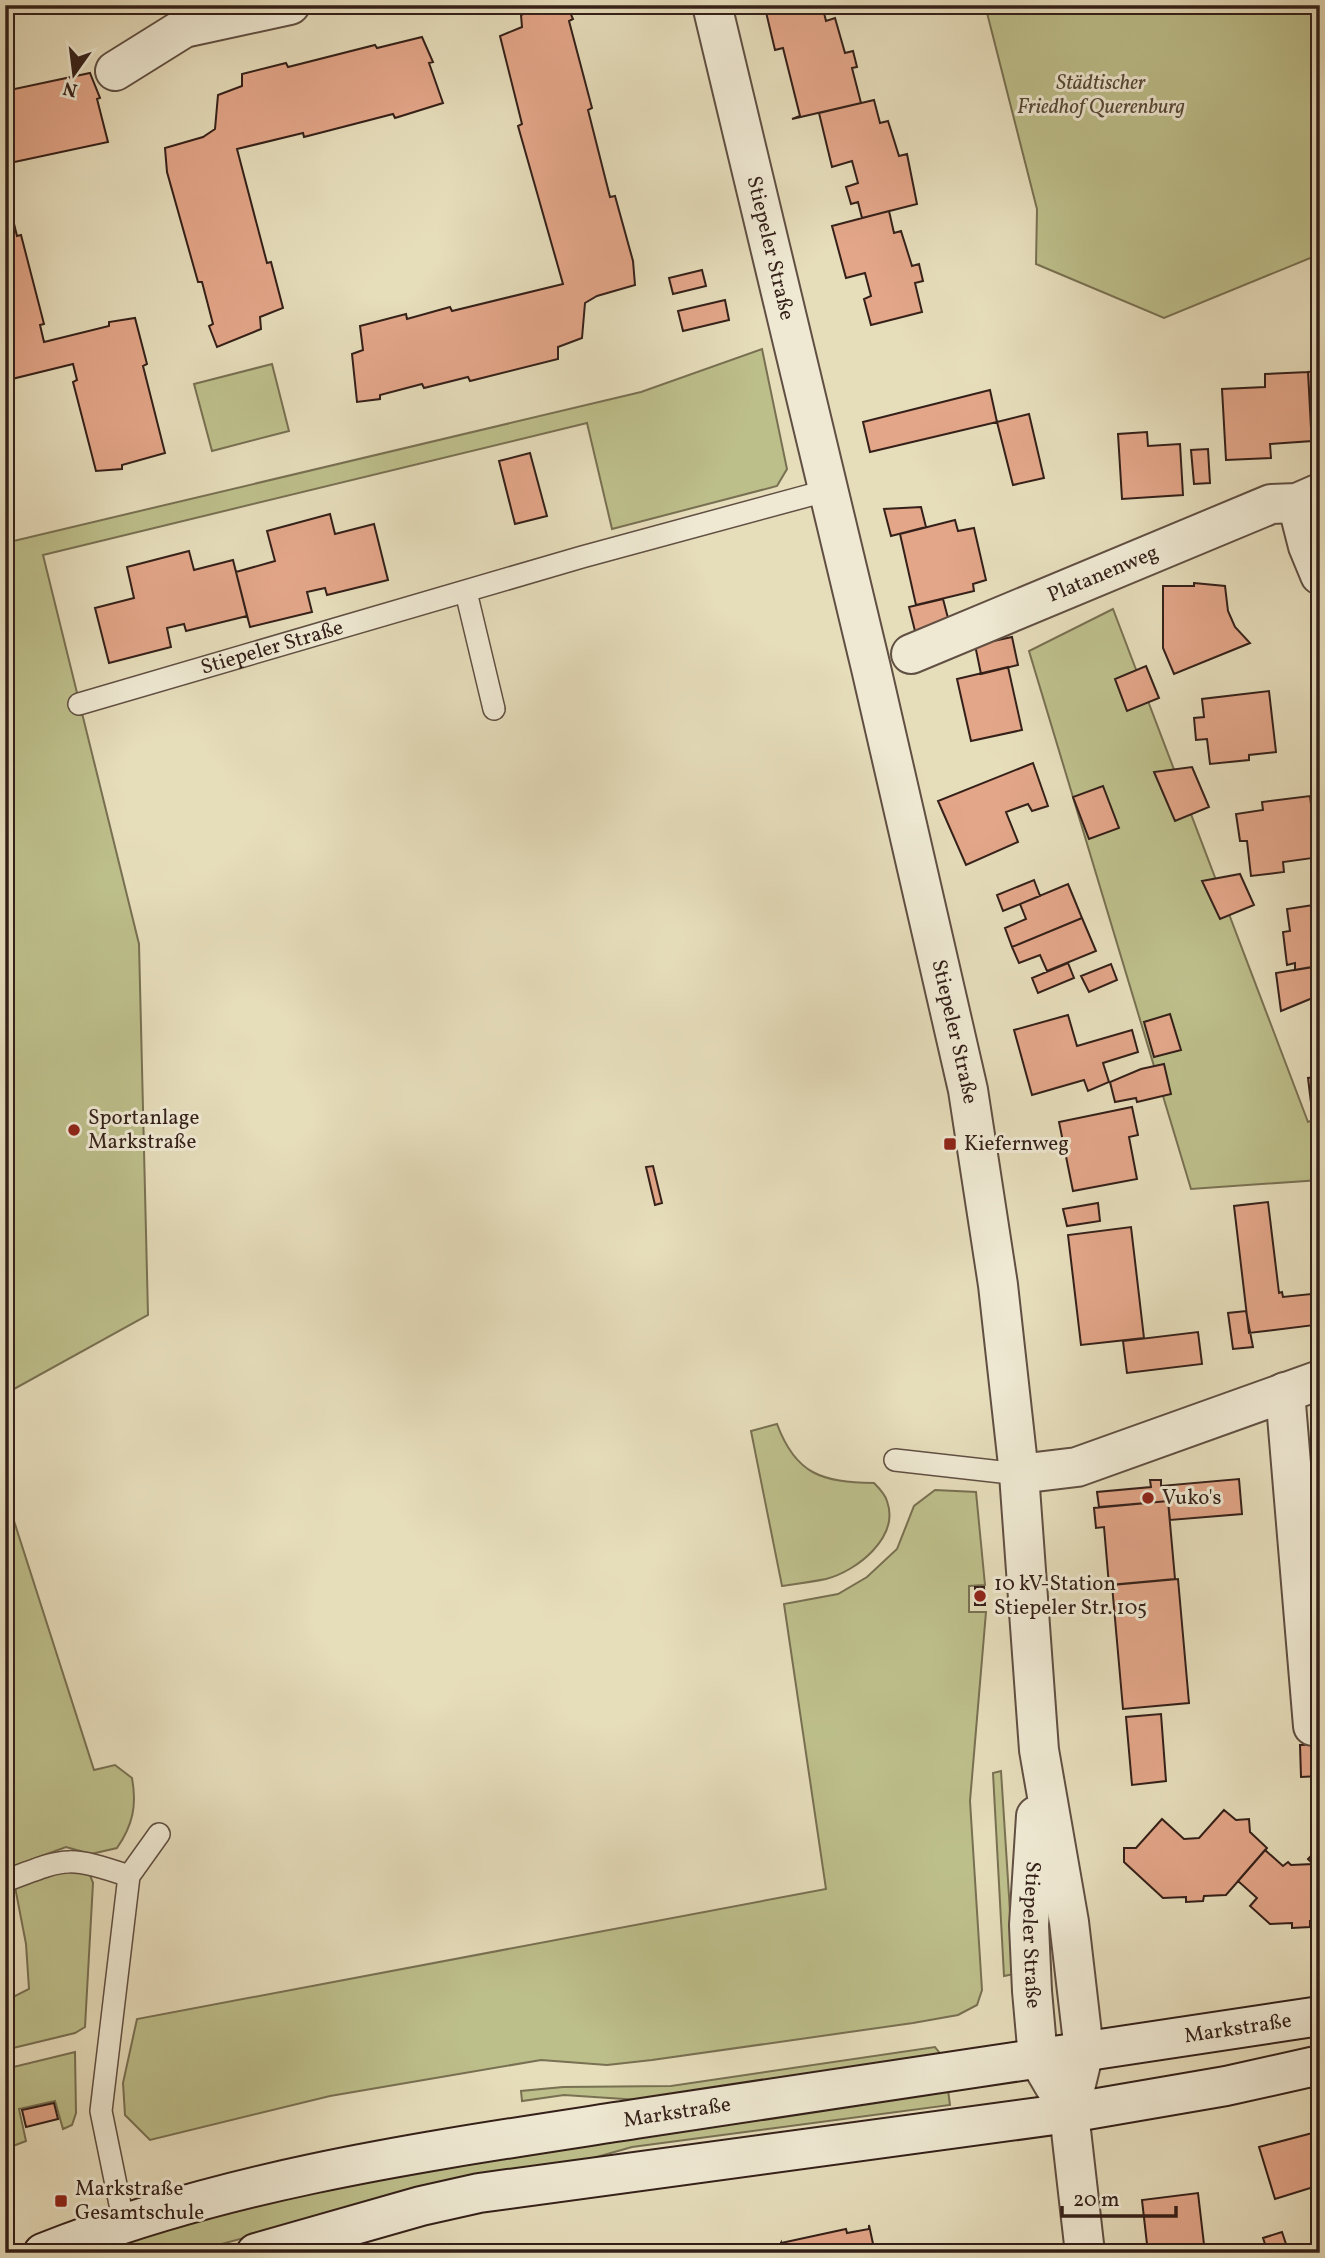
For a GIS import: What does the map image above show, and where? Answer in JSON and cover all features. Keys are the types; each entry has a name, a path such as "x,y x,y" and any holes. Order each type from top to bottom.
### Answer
{"street":[{"path":"115,71 184,28 290,5"},
{"name":"Stiepeler Straße","path":"712,5 829,490 968,1090 998,1285 1019,1474 1039,1750 1069,1922 1084,2051 1069,2113 1084,2253"},
{"name":"Platanenweg","path":"911,654 1271,504 1308,498 1308,547 1320,575"},
{"path":"1019,1474 1077,1466 1302,1386 1313,1726"},
{"name":"Stiepeler Straße","path":"1039,1750 1029,1925 1038,2058 1069,2113"},
{"name":"Markstraße","path":"43,2253 124,2224 309,2173 1320,2015"},
{"path":"256,2253 421,2206 479,2193 1069,2113 1214,2088 1320,2065"}],"lane":[{"name":"Stiepeler Straße","path":"79,704 829,490"},
{"path":"466,592 494,709"},
{"path":"895,1460 1019,1474"},
{"path":"124,2224 101,2111 129,1876 159,1834"},
{"path":"5,1881 62,1860 86,1861 129,1876"}],"green space":[{"name":"Städtischer Friedhof Querenburg","path":"985,5 1320,5 1320,254 1164,318 1036,264 1037,209"},
{"name":"Sportanlage Markstraße","path":"762,349 787,469 777,486 612,529 587,423 43,555 139,944 148,1315 5,1394 5,543 641,392"},
{"path":"272,364 289,431 212,451 194,384"},
{"path":"1113,609 1308,1122 1320,1117 1320,1180 1191,1189 1029,651"},
{"path":"777,1424 784,1441 802,1465 813,1472 840,1481 874,1483 886,1498 889,1514 882,1539 862,1560 838,1575 782,1586 751,1431"},
{"path":"935,1490 976,1492 985,1585 969,1586 969,1612 986,1612 970,1801 982,1990 977,2005 958,2015 913,2023 652,2060 607,2065 541,2060 330,2096 150,2140 125,2115 123,2083 137,2019 826,1889 784,1604 838,1594 867,1577 897,1549 914,1506"},
{"path":"5,1493 94,1770 115,1765 132,1778 134,1797 130,1823 117,1848 91,1854 66,1847 5,1869"},
{"path":"1001,1771 1014,1974 1004,1976 993,1773"},
{"path":"72,1865 88,1870 93,1883 85,2027 75,2033 5,2050 5,2001 29,1989 26,1944 15,1887"},
{"path":"935,2047 942,2056 639,2100 564,2095 522,2101 521,2091 563,2087 671,2086"},
{"path":"75,2052 76,2113 72,2125 63,2129 55,2101 19,2109 26,2141 5,2149 5,2069"},
{"path":"948,2090 950,2105 632,2147 572,2164 307,2221 188,2253 94,2253 207,2218 399,2172"}],"building":[{"path":"546,5 567,5 573,19 569,21 592,108 588,110 610,197 615,196 633,261 635,285 597,296 585,303 582,338 558,347 558,359 470,381 468,377 424,388 422,384 380,395 380,399 357,402 352,354 363,350 360,326 406,314 407,319 450,307 452,311 563,284 518,126 522,124 500,36 522,27 521,15"},
{"path":"792,5 822,5 826,21 835,18 845,53 853,51 857,67 852,68 861,103 792,119 800,116 783,48 775,50 766,12"},
{"path":"422,37 433,62 429,63 443,103 395,118 393,114 304,137 303,133 237,149 267,263 271,262 283,308 260,317 261,329 217,347 209,326 213,324 202,282 198,282 167,172 165,148 203,137 215,129 218,95 242,86 242,74 286,63 288,67 375,45 377,48"},
{"path":"90,73 100,98 97,99 108,142 5,164 5,91"},
{"path":"874,100 880,123 888,121 899,156 907,154 917,204 862,218 858,202 851,204 846,187 858,183 852,161 832,167 819,113"},
{"path":"6,191 17,236 21,235 44,324 40,325 44,342 109,326 109,322 135,318 147,364 143,366 165,453 122,465 122,469 96,471 73,382 77,380 73,364 8,380 5,384"},
{"path":"889,211 894,233 901,231 912,266 919,264 923,281 915,283 922,312 871,325 864,299 871,296 865,273 846,278 832,226"},
{"path":"702,270 706,286 673,294 669,278"},
{"path":"725,300 729,320 683,331 678,311"},
{"path":"1320,371 1320,428 1311,428 1308,372"},
{"path":"1308,372 1312,441 1270,444 1271,458 1226,460 1222,389 1265,387 1265,374"},
{"path":"990,390 997,422 870,452 863,422"},
{"path":"1029,414 1044,478 1013,485 997,422"},
{"path":"1147,432 1148,446 1180,444 1183,495 1122,499 1118,434"},
{"path":"1208,449 1210,483 1194,484 1191,450"},
{"path":"530,453 547,516 515,524 499,461"},
{"path":"921,507 926,527 891,536 884,509"},
{"path":"330,514 335,534 374,524 388,580 327,595 325,588 307,592 312,612 250,627 236,572 275,561 267,531"},
{"path":"955,520 958,531 974,528 986,580 973,584 974,591 916,605 900,534"},
{"path":"189,551 194,570 233,560 247,616 186,631 184,624 167,628 171,647 109,663 95,608 134,598 127,567"},
{"path":"1194,583 1225,586 1228,611 1235,627 1250,643 1174,674 1163,648 1163,586 1194,586"},
{"path":"943,599 949,622 916,635 909,607"},
{"path":"1012,637 1018,665 981,674 975,645"},
{"path":"1146,666 1159,698 1127,711 1115,679"},
{"path":"1008,667 1022,730 971,741 957,679"},
{"path":"1269,691 1276,752 1249,755 1249,760 1210,764 1207,739 1196,740 1194,718 1204,717 1202,699"},
{"path":"1033,763 1048,806 1032,811 1028,804 1006,812 1018,842 966,865 938,801"},
{"path":"1192,767 1209,807 1175,821 1154,772"},
{"path":"1103,786 1119,828 1089,839 1073,797"},
{"path":"1310,796 1314,829 1320,828 1320,857 1283,862 1284,872 1251,876 1247,841 1240,841 1236,814 1263,810 1262,802"},
{"path":"1240,874 1254,905 1220,919 1202,881"},
{"path":"1034,880 1040,896 1003,911 997,895"},
{"path":"1068,884 1082,918 1012,947 1005,928 1026,919 1020,904"},
{"path":"1320,904 1320,966 1295,970 1295,963 1287,965 1283,932 1290,931 1287,909"},
{"path":"1082,918 1096,951 1047,971 1040,955 1019,963 1012,947"},
{"path":"1068,963 1074,978 1038,993 1032,978"},
{"path":"1111,964 1117,980 1089,992 1081,976"},
{"path":"1312,967 1315,997 1281,1011 1276,973"},
{"path":"1170,1014 1181,1050 1154,1057 1144,1022"},
{"path":"1068,1015 1077,1046 1132,1030 1138,1052 1103,1063 1109,1082 1088,1091 1084,1080 1032,1095 1014,1030"},
{"path":"1320,1015 1320,1077 1317,1077 1311,1019"},
{"path":"1164,1064 1171,1094 1137,1102 1136,1098 1115,1102 1110,1082 1141,1069"},
{"path":"1317,1077 1320,1107 1312,1111 1308,1078"},
{"path":"1132,1107 1138,1135 1129,1137 1137,1179 1073,1191 1059,1122"},
{"path":"653,1166 662,1203 655,1205 646,1167"},
{"path":"1268,1202 1279,1293 1282,1292 1283,1297 1311,1294 1315,1325 1249,1333 1234,1206"},
{"path":"1098,1203 1100,1221 1067,1226 1063,1209"},
{"path":"1131,1227 1144,1338 1081,1345 1068,1235"},
{"path":"1246,1311 1253,1347 1233,1349 1228,1313"},
{"path":"1198,1332 1202,1364 1127,1373 1123,1341"},
{"path":"1306,1466 1320,1466 1320,1496 1307,1497"},
{"path":"1239,1479 1242,1514 1170,1520 1168,1501 1099,1507 1097,1492 1151,1487 1150,1480 1161,1480 1161,1486"},
{"path":"1168,1501 1175,1579 1109,1585 1104,1527 1096,1528 1094,1508"},
{"path":"1178,1579 1189,1703 1123,1709 1112,1585"},
{"name":"10 kV-Station Stiepeler Str. 105","path":"975,1587 984,1587 985,1605 975,1605"},
{"path":"1161,1714 1166,1781 1132,1785 1126,1717"},
{"path":"1320,1744 1320,1776 1301,1777 1300,1745"},
{"path":"1224,1810 1236,1820 1249,1819 1250,1832 1267,1848 1226,1895 1204,1896 1203,1901 1186,1902 1186,1897 1163,1898 1124,1862 1124,1848 1136,1848 1162,1819 1184,1839 1199,1838"},
{"path":"1320,1847 1320,1921 1310,1921 1310,1927 1292,1928 1292,1923 1270,1924 1250,1906 1257,1898 1238,1881 1265,1850 1283,1866 1288,1862 1291,1865 1313,1864 1308,1859"},
{"path":"54,2103 58,2119 26,2127 22,2110"},
{"path":"1320,2131 1320,2185 1275,2199 1259,2147"},
{"path":"1198,2193 1205,2253 1148,2253 1142,2200"},
{"path":"869,2225 875,2253 782,2253 781,2243 846,2229 847,2233 869,2229"},
{"path":"1282,2232 1289,2253 1268,2253 1263,2238"},
{"path":"781,2243 782,2253 717,2253 757,2247 757,2251 779,2247"},
{"path":"1266,2246 1268,2253 1210,2253"}],"place":[{"name":"Sportanlage Markstraße","path":"74,1130"},
{"name":"Kiefernweg","path":"950,1144"},
{"name":"Vuko's","path":"1148,1498"},
{"name":"10 kV-Station Stiepeler Str. 105","path":"980,1596"},
{"name":"Markstraße Gesamtschule","path":"61,2201"}]}
